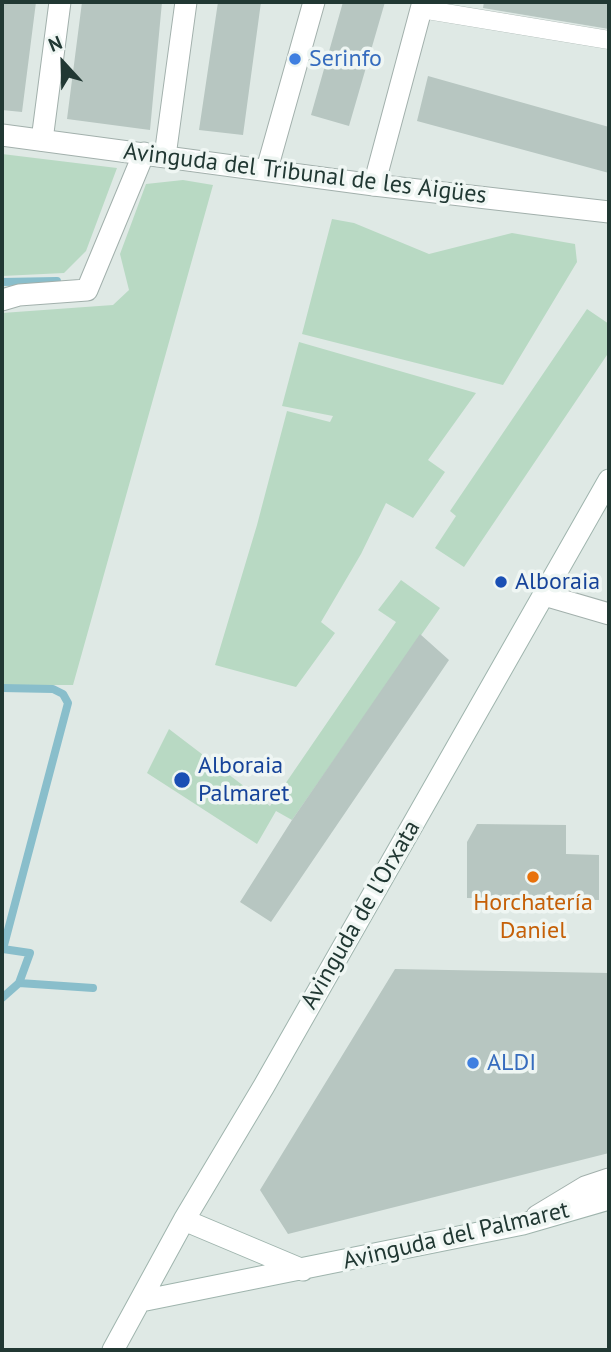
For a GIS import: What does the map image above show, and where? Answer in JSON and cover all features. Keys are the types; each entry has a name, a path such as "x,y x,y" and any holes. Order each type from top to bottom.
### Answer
{"street":[{"path":"42,140 60,2"},
{"path":"2,300 19,295 88,290 155,155 186,2"},
{"path":"267,169 314,2"},
{"path":"374,185 422,6 609,40"},
{"name":"Avinguda del Tribunal de les Aigües","path":"2,135 374,185 609,212"},
{"name":"Avinguda de l'Orxata","path":"113,1350 184,1220 609,480"},
{"path":"544,595 609,614"},
{"path":"523,1224 585,1187 609,1179"},
{"name":"Avinguda del Palmaret","path":"141,1301 523,1224 609,1199"},
{"path":"184,1220 303,1270"}],"green space":[{"path":"2,154 117,168 86,251 64,273 2,276"},
{"path":"183,180 213,185 73,685 2,685 2,313 113,305 129,290 120,254 146,184"},
{"path":"332,219 354,223 429,254 512,233 575,244 577,262 503,385 302,334"},
{"path":"587,309 609,324 609,352 464,567 435,548 456,516 450,511"},
{"path":"299,342 476,393 428,460 445,472 413,518 386,503 361,554 321,622 335,633 296,687 215,665 257,525 287,411 330,422 333,416 282,406"},
{"path":"401,580 440,608 292,820 276,811 257,844 147,773 169,729 270,806 396,622 378,610"}],"building":[{"path":"2,2 36,2 22,112 2,110"},
{"path":"82,2 162,2 150,130 67,119"},
{"path":"218,2 261,2 243,135 199,130"},
{"path":"343,2 385,2 349,126 311,115"},
{"path":"484,2 609,2 609,29 483,8"},
{"path":"428,76 609,127 609,173 417,121"},
{"path":"420,634 449,660 271,922 240,902 292,820"},
{"name":"Horchatería Daniel","path":"477,824 566,825 566,854 599,855 599,900 467,898 467,842"},
{"name":"ALDI","path":"395,969 609,973 609,1153 288,1234 260,1190"}],"waterway":[{"path":"2,282 57,281"},
{"path":"2,688 53,689 63,694 68,703 3,949 30,953 19,983"},
{"path":"2,998 19,983 93,988"}],"place":[{"name":"Serinfo","path":"295,59"},
{"name":"Alboraia","path":"501,582"},
{"name":"Alboraia Palmaret","path":"182,780"},
{"name":"Horchatería Daniel","path":"533,877"},
{"name":"ALDI","path":"473,1063"}]}
